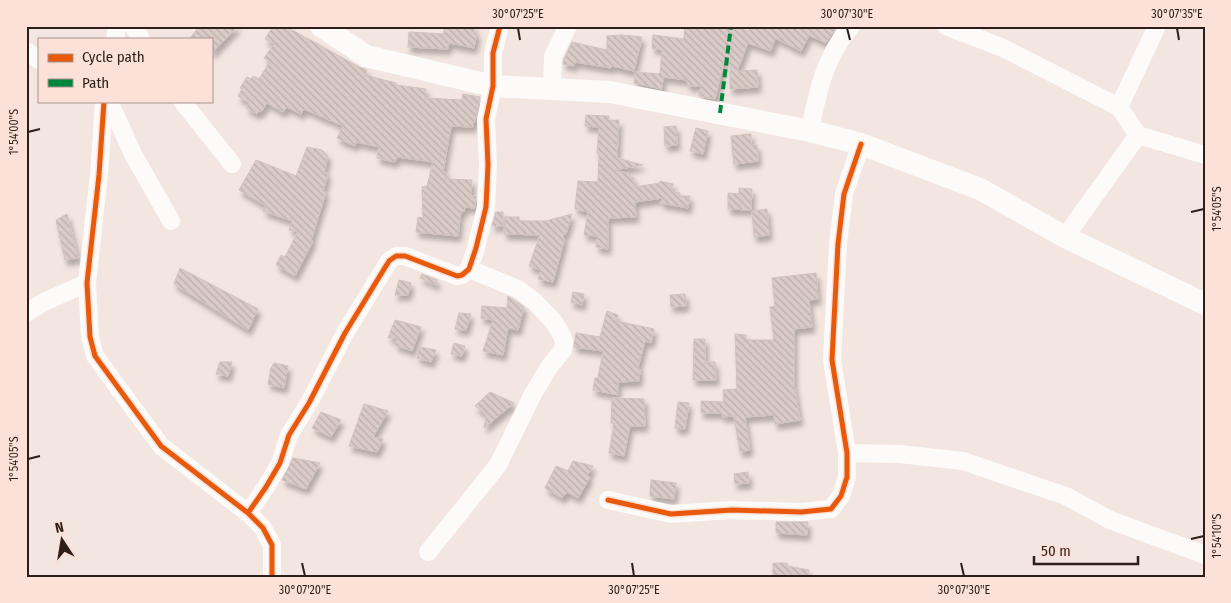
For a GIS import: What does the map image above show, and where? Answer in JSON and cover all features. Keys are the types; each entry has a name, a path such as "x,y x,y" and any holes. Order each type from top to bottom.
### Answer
{"main road":[{"path":"321,26 366,56 493,86 610,92 810,131 861,144 980,189 1065,237 1205,304"}],"street":[{"path":"133,26 139,38"},
{"path":"248,513 280,463 289,435 309,403 345,333 389,260 396,256 405,256 457,276 462,275 469,269 486,207 488,165 486,119 493,86 493,53 500,26"},
{"path":"552,89 554,56 568,26"},
{"path":"810,131 820,82 831,55 851,26"},
{"path":"946,26 1004,48 1119,107 1138,135 1205,154"},
{"path":"1119,107 1157,26"},
{"path":"26,51 38,59"},
{"path":"183,102 232,164"},
{"path":"101,104 133,154 171,222"},
{"path":"101,104 99,175 87,283 90,337 95,356 161,446 248,513 264,528 272,545 272,577"},
{"path":"1065,237 1138,135"},
{"path":"608,500 671,514 732,510 801,512 831,509 841,496 847,477 847,453 832,360 838,244 844,194 861,144"},
{"path":"428,552 498,465 533,394 549,367 563,350 564,341 560,332 554,322 535,302 518,289 469,269"},
{"path":"26,313 44,302 87,283"},
{"path":"847,453 900,454 963,461 1066,496 1110,520 1205,555"}],"building":[{"path":"200,26 238,26 212,53 212,38 190,38"},
{"path":"273,26 284,26 292,30 367,70 365,75 396,83 396,85 426,89 425,98 462,100 463,94 480,97 473,127 451,126 443,172 447,173 446,179 472,180 471,196 476,196 475,208 465,207 464,212 461,211 458,236 416,232 418,217 423,218 422,187 427,186 433,162 397,157 395,162 377,158 379,147 356,142 355,146 337,138 343,126 304,109 301,114 287,107 283,112 267,103 261,112 259,111 257,114 246,108 249,103 238,96 242,89 240,88 247,77 251,79 253,76 259,79 270,62 264,58 274,44 265,39"},
{"path":"444,26 474,26 474,33 477,33 474,48 449,43 448,49 408,47 409,32 444,34"},
{"path":"685,26 732,26 749,31 751,26 830,26 836,28 826,43 809,35 801,51 775,38 771,51 748,43 737,71 757,70 758,87 730,89 730,59 725,58 715,99 699,96 701,86 688,86 687,80 663,77 662,89 634,83 635,72 660,74 662,50 652,48 653,35 684,39"},
{"path":"607,36 642,37 634,71 612,66 611,68 575,62 574,66 563,64 572,42 607,50"},
{"path":"586,115 609,116 609,121 619,120 617,158 643,165 614,170 631,174 630,178 634,178 634,187 660,183 660,181 673,184 671,191 680,193 680,196 690,196 688,208 660,203 663,198 635,202 636,217 608,218 608,249 596,247 598,236 584,235 588,212 575,209 578,181 598,182 599,154 597,154 599,127 585,126"},
{"path":"676,126 677,145 665,146 664,127"},
{"path":"696,128 708,131 703,154 690,151"},
{"path":"751,134 751,145 757,145 758,161 734,164 731,136"},
{"path":"307,147 322,150 328,156 324,173 328,173 323,192 326,192 311,241 313,241 295,276 276,265 281,255 285,257 298,231 289,230 292,221 263,211 266,206 239,190 256,160 296,176"},
{"path":"739,188 752,189 751,210 728,209 728,193 739,194"},
{"path":"767,209 769,235 754,237 752,211"},
{"path":"496,212 503,212 503,226 492,226"},
{"path":"67,214 78,258 65,260 56,220"},
{"path":"572,214 566,234 563,234 564,241 553,282 538,279 541,270 529,266 540,235 504,234 505,217 519,217 519,221 546,221"},
{"path":"180,268 258,309 248,330 174,284"},
{"path":"816,273 818,299 809,300 812,327 794,329 794,384 800,420 775,424 774,415 745,417 750,450 740,452 734,416 722,417 722,413 701,413 701,401 724,402 723,390 737,389 735,334 746,335 746,340 774,340 770,307 775,306 772,278"},
{"path":"422,274 437,280 436,285 420,278"},
{"path":"399,280 411,283 408,295 395,295"},
{"path":"573,292 584,294 582,305 571,302"},
{"path":"685,294 686,306 671,307 670,295"},
{"path":"508,296 524,307 518,330 508,328 503,355 483,351 493,320 481,318 482,306 507,308"},
{"path":"607,311 618,315 616,321 654,329 651,343 645,341 638,368 640,369 639,381 618,382 618,395 593,390 595,378 598,378 603,351 574,347 576,333 600,337"},
{"path":"459,313 471,314 466,330 455,329"},
{"path":"395,320 421,327 412,351 395,345 397,338 388,338"},
{"path":"694,339 705,339 705,362 715,362 716,380 693,380"},
{"path":"454,343 465,346 462,356 451,354"},
{"path":"419,347 436,350 431,362 417,358"},
{"path":"220,362 232,362 228,376 216,374"},
{"path":"274,363 288,366 284,388 268,384 271,368"},
{"path":"490,392 514,403 484,428 486,415 475,406"},
{"path":"612,398 644,399 645,426 630,426 624,456 609,453 614,423 611,423"},
{"path":"678,402 689,403 685,429 675,428"},
{"path":"364,404 388,411 373,437 383,439 377,452 349,446"},
{"path":"321,412 341,420 331,437 312,428"},
{"path":"293,458 320,463 306,489 282,480"},
{"path":"573,461 593,466 587,476 590,477 578,498 567,492 562,498 545,488 556,466 568,471"},
{"path":"748,472 749,483 735,484 734,474"},
{"path":"651,480 676,483 674,499 650,496"},
{"path":"776,522 808,522 807,535 776,533"},
{"path":"773,563 787,563 787,566 809,570 808,575 773,576"}],"marked path":[{"path":"720,113 731,26"}],"cycle path":[{"path":"248,513 280,463 289,435 309,403 345,333 389,261 396,256 405,256 457,276 462,275 469,269 486,207 488,165 486,119 493,86 493,53 500,26"},
{"path":"104,102 99,175 87,283 90,337 95,356 161,446 248,513 263,528 272,545 272,577"},
{"path":"608,500 671,514 732,510 801,512 831,509 841,496 847,477 847,453 832,360 838,244 844,194 861,144"}]}
